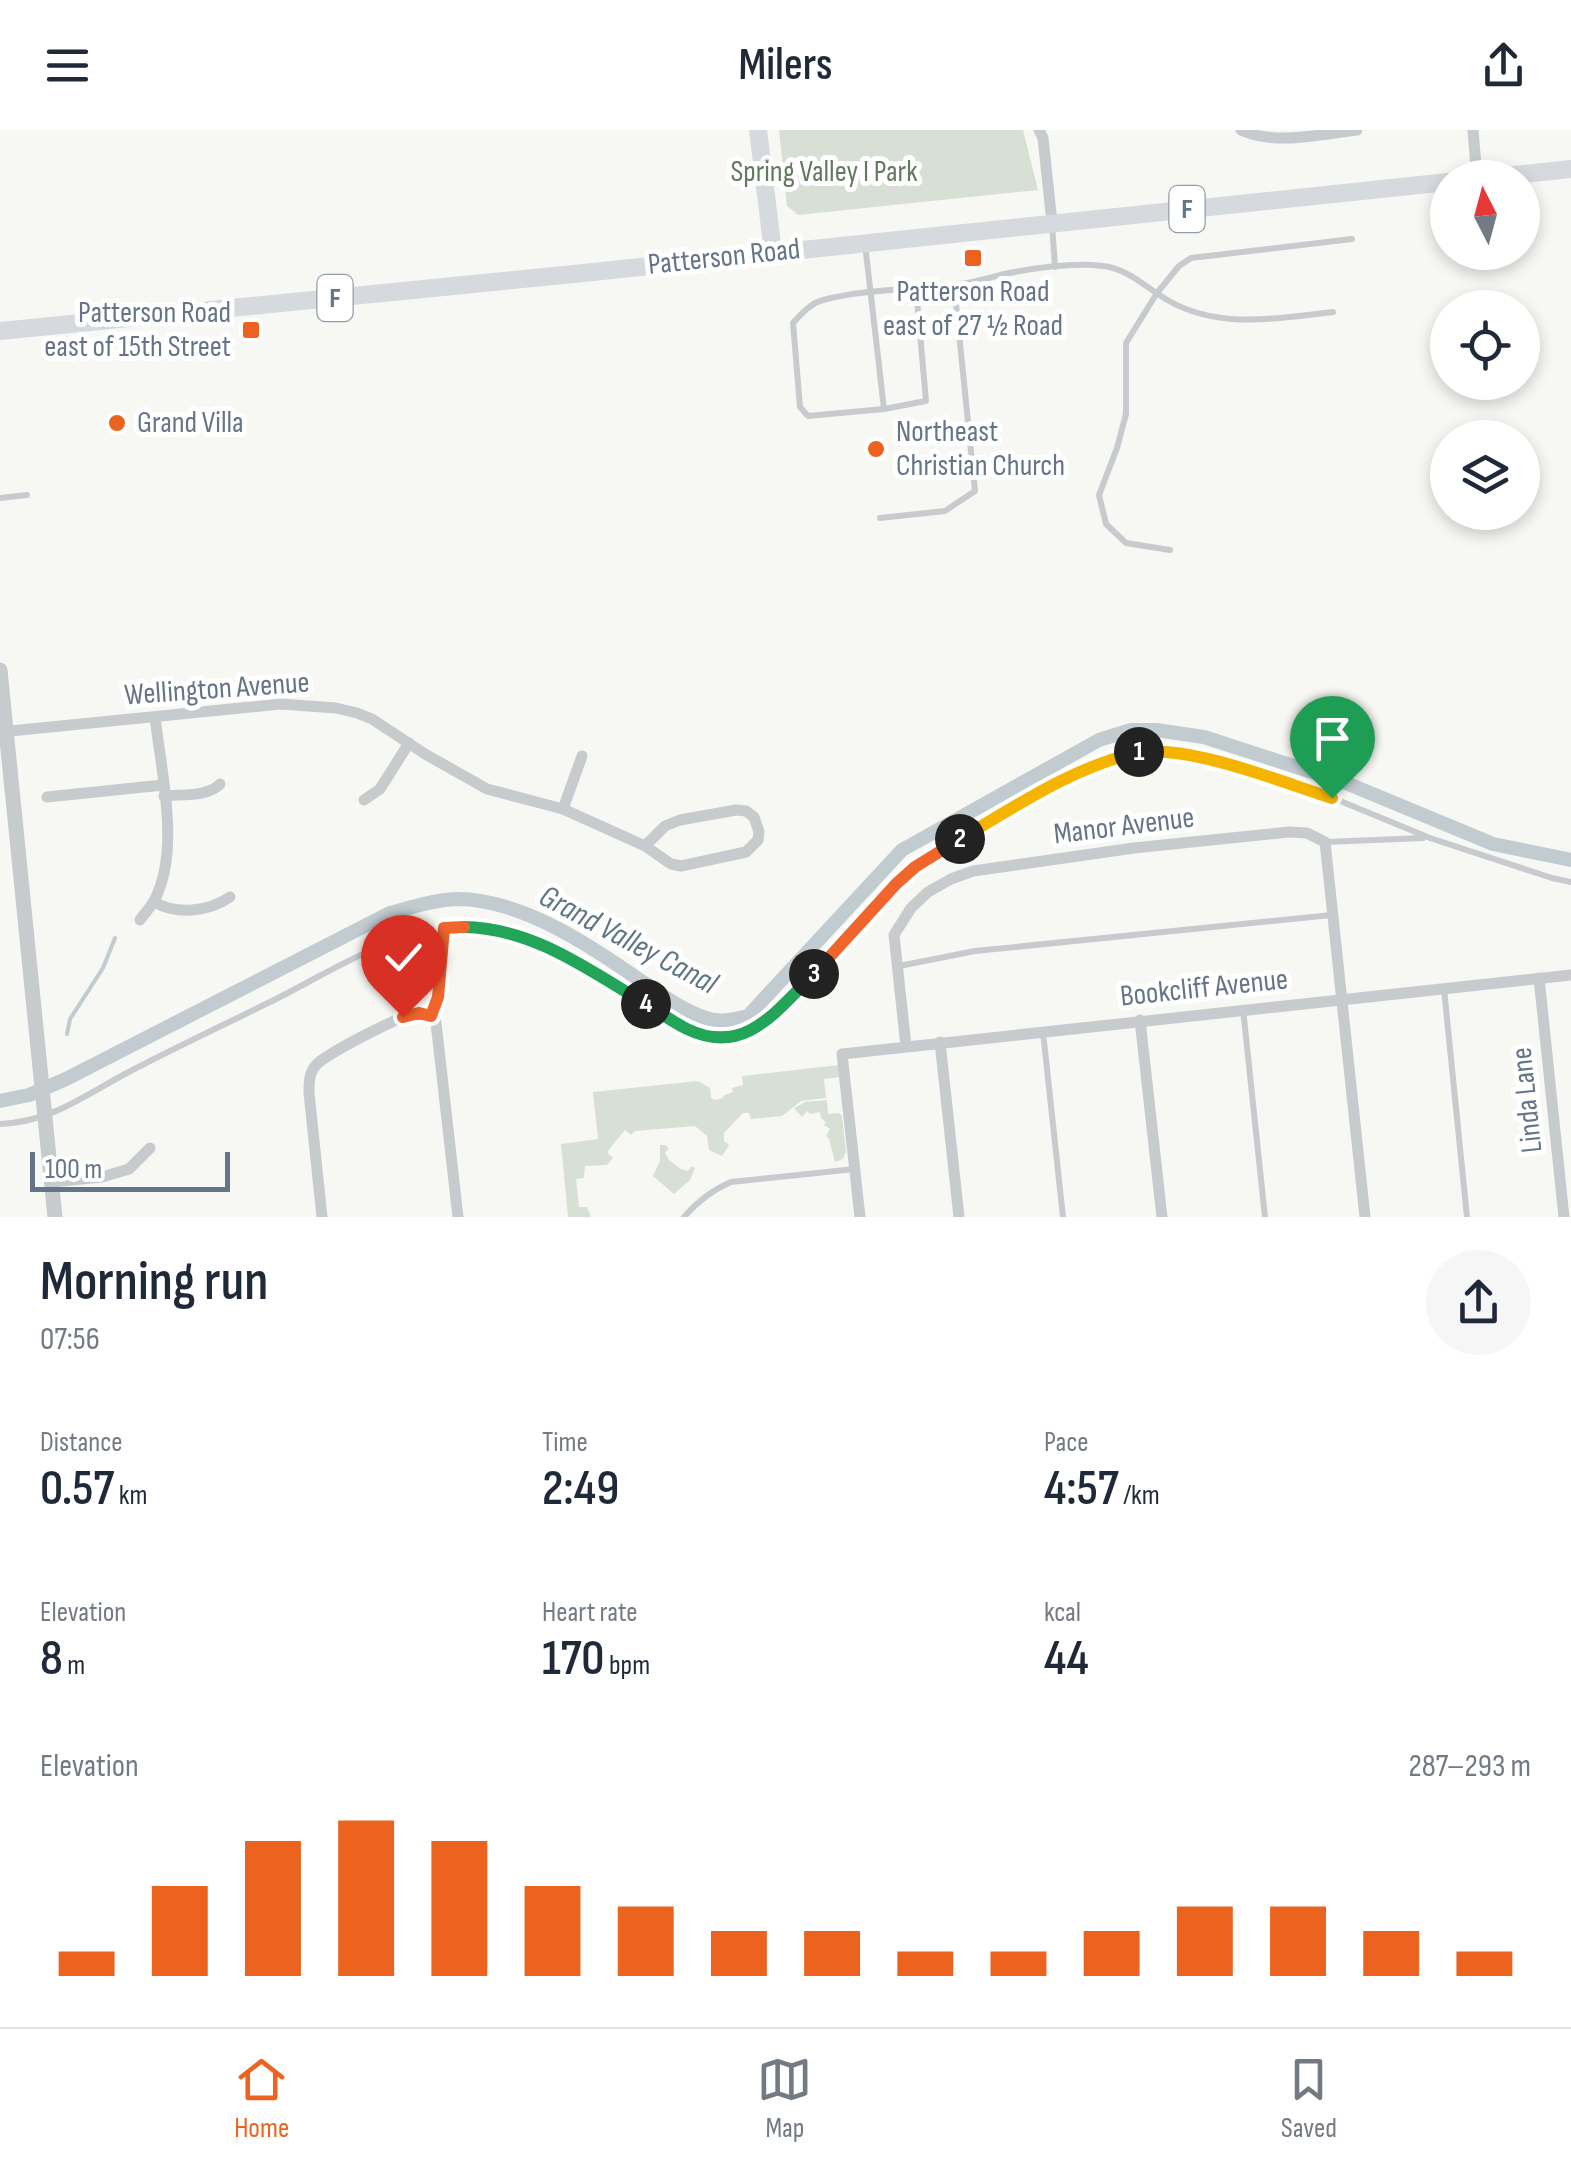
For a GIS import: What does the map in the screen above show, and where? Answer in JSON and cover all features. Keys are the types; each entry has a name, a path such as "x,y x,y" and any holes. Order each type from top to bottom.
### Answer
{"main road":[{"path":"758,130 774,252"},
{"path":"1540,172 1571,169"},
{"name":"Patterson Road","path":"0,331 1430,184"}],"street":[{"path":"1039,130 1052,223"},
{"path":"1240,130 1284,138 1357,130"},
{"path":"1473,130 1476,160"},
{"path":"0,670 3,732 55,1217"},
{"name":"Wellington Avenue","path":"3,732 281,704 336,708 372,719 487,789 563,809 645,846 670,864 682,866 746,852 758,840 759,832 754,817 736,810 680,820 665,826 645,846"},
{"path":"140,920 154,902 167,854 155,717"},
{"path":"364,800 380,789 409,744"},
{"path":"563,809 582,756"},
{"path":"47,796 207,792 216,790 220,784"},
{"name":"Manor Avenue","path":"898,966 894,935 910,908 950,879 973,871 1134,848 1289,832 1307,834 1324,842"},
{"path":"1324,842 1365,1217"},
{"path":"154,902 163,907 197,910 230,897"},
{"path":"898,966 906,1046"},
{"name":"Bookcliff Avenue","path":"855,1169 842,1054 1571,975"},
{"name":"Linda Lane","path":"1539,978 1564,1217"},
{"path":"322,1217 310,1074 316,1064 332,1054 403,1017 419,1013 431,1016 436,1023 458,1217"},
{"path":"1140,1020 1162,1217"},
{"path":"940,1042 959,1217"},
{"path":"52,1182 102,1177 129,1168 150,1148"},
{"path":"855,1169 860,1217"}],"lane":[{"path":"1052,223 1056,267"},
{"path":"1170,550 1126,544 1106,524 1099,495 1126,414 1126,342 1157,293 1178,266 1191,258 1352,239"},
{"path":"866,242 884,409"},
{"path":"916,288 926,401 808,416 800,407 793,323 818,301 1056,267 1098,265 1121,269 1171,302 1211,318 1246,321 1333,312"},
{"path":"880,518 945,511 974,491 954,284"},
{"path":"0,498 27,495"},
{"path":"0,1124 26,1122 45,1112 54,1114 184,1044 380,948 444,928 492,930 540,943 688,1029 716,1038 746,1033 771,1016 915,867 1074,773 1111,758 1144,751 1174,752 1236,767 1332,798 1430,838 1571,882"},
{"path":"1324,842 1430,838"},
{"path":"898,966 974,951 1332,915"},
{"path":"431,1016 438,997 444,928"},
{"path":"1444,988 1467,1217"},
{"path":"1243,1009 1265,1217"},
{"path":"1043,1030 1063,1217"},
{"path":"684,1217 697,1202 731,1182 855,1169"}],"green space":[{"name":"Spring Valley I Park","path":"779,130 1023,130 1038,190 798,215 787,206"},
{"path":"839,1065 840,1077 824,1079 826,1098 801,1101 782,1116 751,1119 749,1113 743,1113 724,1133 724,1141 729,1145 722,1156 709,1150 707,1136 695,1126 635,1131 631,1135 625,1130 607,1152 613,1158 607,1165 585,1166 584,1178 576,1179 579,1207 587,1207 591,1217 568,1217 561,1144 598,1139 593,1092 698,1081 710,1088 714,1100 743,1085 742,1076"},
{"path":"827,1100 828,1114 842,1116 846,1152 843,1159 835,1162 826,1136 830,1129 824,1125 820,1112 807,1111 802,1117 794,1108 805,1102"},
{"path":"660,1145 669,1148 665,1153 669,1160 681,1169 695,1168 690,1180 674,1194 653,1176 660,1161"}],"waterway":[{"name":"Grand Valley Canal","path":"0,1101 29,1095 66,1079 390,913 448,900 503,906 549,924 675,1004 703,1017 731,1020 748,1016 902,850 1099,740 1131,730 1204,737 1346,783 1493,844 1571,860"},
{"path":"67,1034 70,1019 103,968 115,938"}],"place":[{"name":"Patterson Road east of 27 ½ Road","path":"973,258"},
{"name":"Patterson Road east of 15th Street","path":"251,330"},
{"name":"Grand Villa","path":"117,423"},
{"name":"Northeast Christian Church","path":"876,449"}],"route":[{"path":"403,1017 419,1013 431,1016 438,997 444,928 458,926 513,934 540,943 688,1029 716,1038 731,1037 760,1026 771,1016 915,867 1074,773 1111,758 1144,751 1174,752 1332,798"}]}
